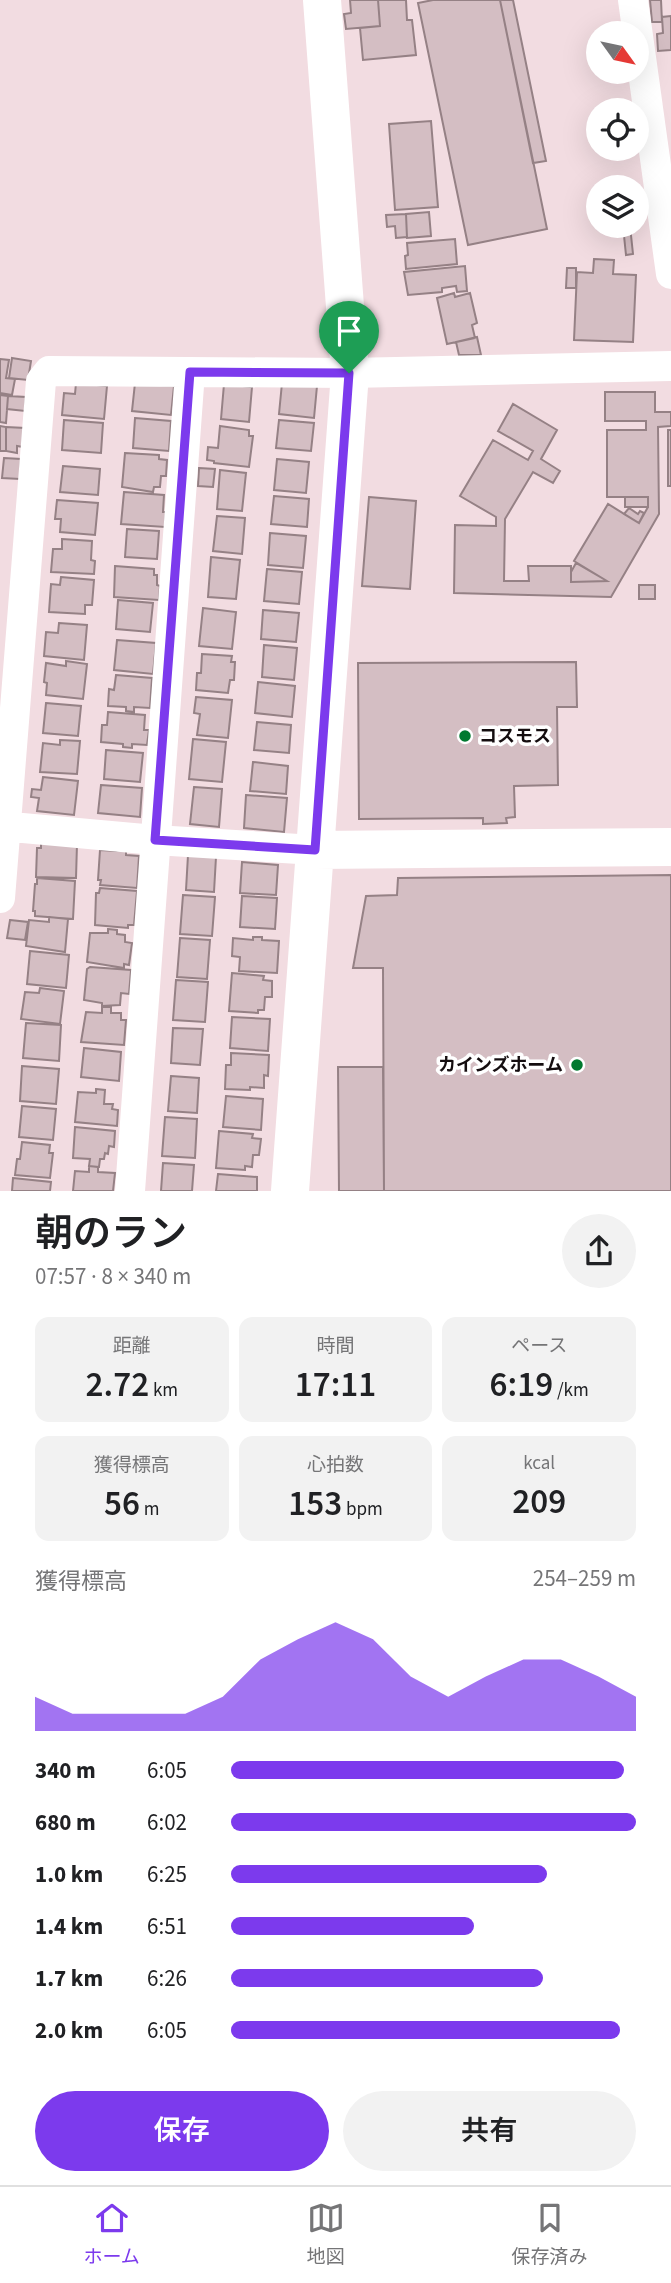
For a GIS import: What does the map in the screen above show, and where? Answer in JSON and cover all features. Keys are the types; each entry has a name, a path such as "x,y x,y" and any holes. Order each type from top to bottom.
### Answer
{"street":[{"path":"290,1191 349,373 322,0"},
{"path":"634,0 671,274"},
{"path":"0,898 3,826 41,381 48,371 349,373 671,366"},
{"path":"130,1191 190,372"},
{"path":"3,826 155,840 315,850 671,847"}],"building":[{"path":"350,0 378,0 380,26 346,29 344,14 351,13"},
{"path":"378,0 406,0 407,20 412,20 416,55 363,60 360,28 380,26"},
{"path":"433,0 500,0 547,229 468,245 418,3"},
{"path":"500,0 513,0 546,161 533,163"},
{"path":"650,0 661,0 662,22 652,22"},
{"path":"671,16 671,50 658,51 657,34 663,33 662,17"},
{"path":"431,121 438,207 395,210 389,124"},
{"path":"429,212 431,236 407,238 406,214"},
{"path":"406,214 407,237 396,238 395,226 387,227 386,215"},
{"path":"624,238 631,238 633,254 626,255"},
{"path":"455,239 457,264 406,269 407,243"},
{"path":"594,259 614,260 613,274 636,275 633,342 574,340 577,272 593,273"},
{"path":"465,266 467,291 457,292 456,286 442,288 442,292 408,295 404,272"},
{"path":"567,268 576,268 576,288 566,288"},
{"path":"454,293 455,297 470,293 477,323 472,325 475,338 447,344 437,298"},
{"path":"477,337 481,355 459,355 456,342"},
{"path":"12,358 31,361 28,380 9,378"},
{"path":"0,359 9,360 6,378 15,379 12,395 0,393"},
{"path":"76,383 107,386 104,419 62,415 64,393 75,394"},
{"path":"135,383 174,386 171,415 132,411"},
{"path":"282,383 317,386 314,418 279,414"},
{"path":"224,384 252,387 249,422 221,419"},
{"path":"605,392 655,392 655,412 671,412 671,426 658,427 659,514 611,597 454,593 455,525 496,526 496,517 460,496 493,440 528,460 533,451 498,431 513,404 557,430 541,459 560,471 553,483 533,472 505,519 504,581 529,581 528,566 571,566 571,582 607,581 574,561 608,504 639,523 648,507 648,497 607,497 607,430 646,430 646,421 605,421"},
{"path":"0,395 8,396 6,423 0,422"},
{"path":"8,396 26,397 25,411 7,409"},
{"path":"135,418 171,421 169,451 133,448"},
{"path":"64,420 103,423 101,453 62,450"},
{"path":"279,420 314,423 311,451 276,448"},
{"path":"0,426 6,427 6,451 0,451"},
{"path":"220,426 249,430 249,436 253,436 249,467 207,460 208,447 218,448"},
{"path":"6,427 25,428 23,447 17,446 17,453 6,451"},
{"path":"668,430 671,430 671,486 668,486"},
{"path":"125,453 159,455 159,459 167,460 166,476 161,476 160,487 154,487 153,492 122,487"},
{"path":"4,458 21,459 20,479 2,478"},
{"path":"277,459 309,462 306,493 274,490"},
{"path":"63,466 100,469 98,495 60,492"},
{"path":"199,468 215,469 213,487 198,486"},
{"path":"220,470 246,473 242,511 217,509"},
{"path":"124,492 164,495 165,527 121,524"},
{"path":"274,496 309,499 307,527 271,524"},
{"path":"369,497 416,501 410,589 362,586"},
{"path":"625,497 648,497 648,507 625,507"},
{"path":"57,500 98,503 95,535 60,532 61,519 55,519"},
{"path":"629,508 638,514 640,511 644,513 639,523 624,514"},
{"path":"217,516 245,518 242,554 213,551"},
{"path":"127,529 159,531 157,559 125,557"},
{"path":"270,533 306,536 303,568 268,565"},
{"path":"62,539 92,541 91,560 95,561 94,574 51,572 53,549 62,549"},
{"path":"211,557 240,560 236,599 208,597"},
{"path":"576,563 607,581 571,582 571,572"},
{"path":"115,566 154,569 157,585 160,586 159,600 114,597"},
{"path":"267,569 302,572 299,604 264,601"},
{"path":"61,577 94,580 92,605 85,605 85,614 49,612 51,584 60,585"},
{"path":"639,585 655,585 655,599 639,599"},
{"path":"118,600 153,603 150,632 116,629"},
{"path":"203,608 236,612 232,649 199,646"},
{"path":"263,610 299,613 296,642 261,639"},
{"path":"59,623 87,625 84,660 44,656 46,632 58,633"},
{"path":"117,640 156,643 153,674 114,670"},
{"path":"264,645 297,648 294,680 262,677"},
{"path":"202,654 232,656 231,662 235,662 234,680 230,680 228,693 196,690 197,673 201,673"},
{"path":"66,661 87,664 83,699 46,695 46,663 66,666"},
{"path":"576,662 577,707 557,707 558,785 514,786 515,817 506,818 507,823 483,824 483,818 359,819 358,663"},
{"path":"116,675 152,678 150,708 134,707 134,712 126,711 126,707 108,706 109,689 114,690"},
{"path":"258,682 295,686 292,717 255,713"},
{"path":"196,697 232,700 228,738 197,735 200,714 194,713"},
{"path":"46,703 81,706 78,736 43,733"},
{"path":"108,712 145,715 144,730 149,730 147,745 132,744 132,748 123,747 123,744 101,742 102,725 107,725"},
{"path":"257,722 291,725 289,753 254,750"},
{"path":"193,739 226,742 222,782 189,779"},
{"path":"60,740 80,741 77,774 40,772 43,743 60,745"},
{"path":"106,750 143,753 140,782 104,779"},
{"path":"253,762 288,766 286,794 250,791"},
{"path":"43,777 78,781 74,815 37,811 39,798 31,797 32,789 41,790"},
{"path":"101,785 142,788 140,817 98,813"},
{"path":"194,787 222,789 219,827 190,824"},
{"path":"246,795 287,798 284,832 244,828"},
{"path":"41,843 77,844 76,878 36,877 37,848 41,848"},
{"path":"126,848 126,855 139,856 137,888 100,885 100,850 116,851"},
{"path":"188,855 216,857 214,892 186,890"},
{"path":"242,862 278,865 276,895 240,893"},
{"path":"671,875 671,1191 384,1191 383,968 353,968 366,896 397,895 398,878"},
{"path":"37,878 75,881 73,919 35,916 33,911"},
{"path":"100,888 137,891 134,925 128,925 128,928 95,925 96,893 99,893"},
{"path":"183,895 215,897 212,936 180,934"},
{"path":"242,896 277,898 275,929 240,927"},
{"path":"49,917 68,919 65,952 26,946 29,920 49,922"},
{"path":"10,920 28,922 25,940 7,938"},
{"path":"108,929 117,930 117,934 125,935 125,942 132,943 129,965 124,964 124,968 87,962 90,933 108,933"},
{"path":"253,937 279,941 277,973 239,971 240,957 232,956 233,938 253,940"},
{"path":"180,938 210,940 207,979 177,977"},
{"path":"30,951 69,955 66,988 27,984"},
{"path":"87,969 131,970 129,994 121,993 120,1005 102,1006 102,1003 84,1000"},
{"path":"232,973 264,976 263,980 272,981 272,997 265,997 264,1010 258,1010 258,1013 229,1011"},
{"path":"176,980 208,982 205,1022 173,1020"},
{"path":"40,988 64,991 60,1024 21,1019 25,992 39,993"},
{"path":"102,1007 111,1007 111,1013 121,1013 121,1020 126,1020 124,1045 81,1042 86,1012 102,1013"},
{"path":"232,1017 270,1019 268,1051 230,1048"},
{"path":"26,1023 61,1025 59,1061 23,1058"},
{"path":"173,1028 203,1029 200,1065 171,1063"},
{"path":"84,1048 121,1052 119,1081 81,1077"},
{"path":"231,1053 269,1055 268,1076 264,1075 264,1088 225,1089 226,1065 231,1065"},
{"path":"22,1066 59,1069 56,1104 20,1101"},
{"path":"338,1067 383,1067 384,1191 339,1191"},
{"path":"171,1076 199,1078 197,1113 168,1111"},
{"path":"96,1089 105,1090 104,1104 113,1104 112,1109 118,1110 117,1126 75,1122 78,1092 96,1093"},
{"path":"226,1096 263,1099 261,1130 223,1127"},
{"path":"22,1106 56,1109 53,1140 19,1137"},
{"path":"165,1117 197,1119 195,1158 162,1156"},
{"path":"75,1127 115,1131 114,1147 109,1146 108,1154 105,1153 104,1159 100,1159 99,1167 89,1166 90,1159 73,1158"},
{"path":"219,1131 253,1134 252,1138 261,1139 259,1155 253,1155 252,1167 245,1166 245,1170 216,1168"},
{"path":"22,1142 50,1145 49,1153 53,1153 50,1178 15,1175"},
{"path":"163,1163 194,1165 192,1191 161,1191"},
{"path":"89,1166 98,1167 98,1172 115,1173 113,1191 73,1191 75,1171 89,1172"},
{"path":"218,1174 257,1177 257,1191 216,1191"},
{"path":"13,1178 51,1182 50,1191 12,1191"}],"place":[{"name":"コスモス","path":"465,736"},
{"name":"カインズホーム","path":"577,1065"}],"route":[{"path":"190,372 349,373 315,850 155,840 190,372"}]}
